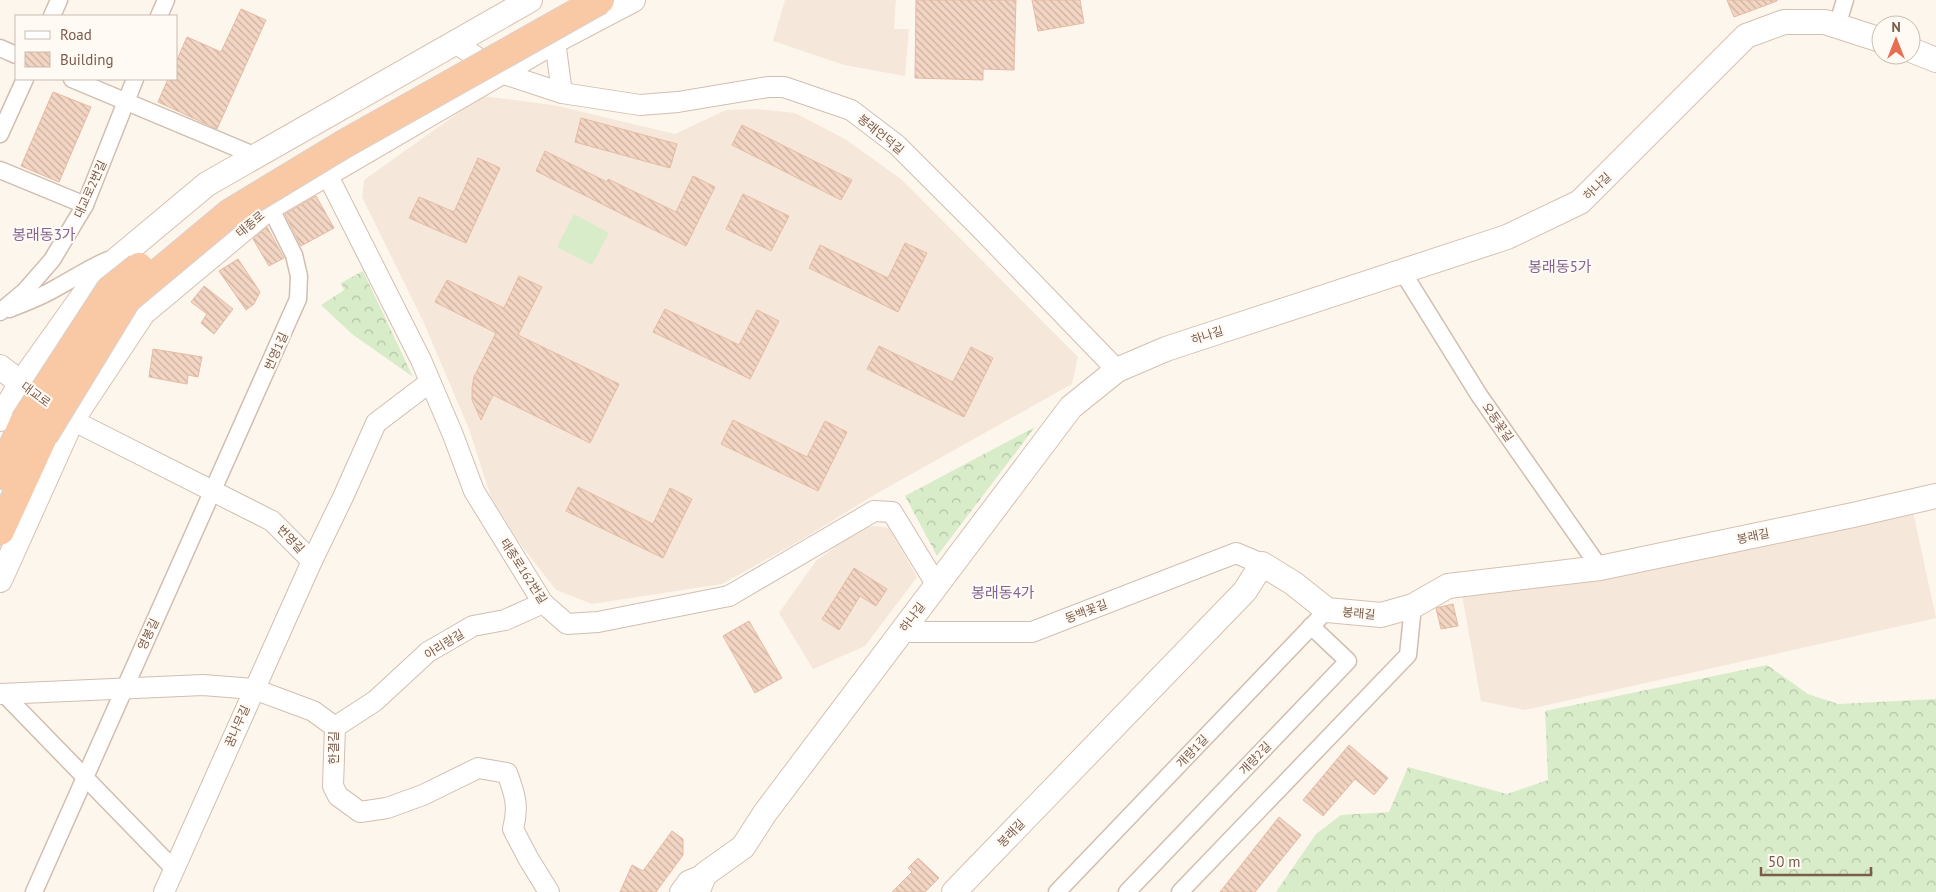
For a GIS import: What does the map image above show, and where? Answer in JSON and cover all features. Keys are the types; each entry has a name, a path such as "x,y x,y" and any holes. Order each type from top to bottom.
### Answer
{"highway":[{"path":"0,475 24,422 110,290 223,199 566,0"},
{"path":"0,531 44,435 127,299 230,213 344,144 600,0"}],"main road":[{"path":"0,419 21,383 98,275 207,184 530,0"},
{"name":"태종로","path":"0,580 72,420 143,312 270,207 555,41 633,0"},
{"name":"하나길","path":"701,883 743,847 765,813 1071,406 1116,370 1166,349 1508,237 1580,202 1746,36 1784,22 1824,22 1871,37"},
{"path":"1921,54 1936,60"},
{"path":"82,296 85,312 100,323 120,331 133,327"},
{"name":"대교로","path":"0,367 72,420"},
{"name":"봉래길","path":"954,892 1245,591 1262,564 1293,583 1319,618 1381,615 1413,606 1448,586 1600,568 1844,518 1936,496"}],"street":[{"path":"52,15 59,0"},
{"path":"159,15 166,0"},
{"path":"1837,26 1845,0"},
{"path":"555,41 562,92"},
{"name":"봉래언덕길","path":"455,43 501,73 562,92 640,105 678,102 768,87 784,87 851,110 903,151 988,236 1116,370"},
{"path":"0,48 15,55"},
{"path":"0,134 25,80"},
{"path":"74,80 256,156"},
{"name":"대교로2번길","path":"0,312 24,291 52,260 85,205 135,80"},
{"path":"0,170 85,205"},
{"name":"태종로162번길","path":"327,174 430,382 474,490 543,603 567,624 598,622 729,596 874,510 892,512 936,584"},
{"name":"번영1길","path":"213,492 298,299 299,276 294,255 270,207"},
{"path":"0,312 56,289 93,266 121,255"},
{"name":"오동꽃길","path":"1402,271 1478,395 1600,568"},
{"name":"번영길","path":"72,420 272,521 312,561 376,423 430,382"},
{"name":"영봉길","path":"34,892 123,689 213,492"},
{"name":"동백꽃길","path":"901,632 1032,632 1236,553 1262,564"},
{"name":"꿈나무길","path":"164,892 312,561"},
{"name":"아리랑길","path":"335,727 375,701 428,652 473,626 505,620 543,603"},
{"path":"1180,892 1408,655 1413,606"},
{"name":"개량1길","path":"1057,892 1319,618"},
{"name":"개량2길","path":"1127,892 1348,661 1319,618"},
{"name":"한결길","path":"3,695 203,685 254,688 312,710 335,727 333,786 338,796 360,812 387,808 422,795 478,768 507,773 515,793 517,814 513,829 549,892"},
{"path":"3,695 174,870"},
{"path":"680,892 688,881 701,883"}],"shaded area":[{"path":"785,0 896,0 894,29 909,29 905,76 844,65 773,41"},
{"path":"482,96 553,105 675,134 726,110 756,109 795,113 845,139 901,179 1078,357 1072,384 874,495 803,539 722,584 592,604 556,590 518,541 491,497 469,429 423,321 362,197 364,180"},
{"path":"1912,507 1936,618 1525,710 1481,701 1462,595"},
{"path":"876,526 889,528 917,577 865,646 813,669 779,613 816,561 862,527"}],"green space":[{"path":"574,214 609,233 592,265 557,247"},
{"path":"363,271 413,377 352,334 321,305 344,290 341,283"},
{"path":"1035,427 937,556 905,496"},
{"path":"1767,665 1808,694 1838,704 1936,699 1936,892 1276,892 1316,834 1341,815 1389,812 1408,767 1507,794 1548,780 1545,711"}],"building":[{"path":"916,0 1016,0 1014,70 983,69 983,80 915,78"},
{"path":"1032,0 1080,0 1084,23 1038,31"},
{"path":"1727,0 1777,0 1777,1 1734,17"},
{"path":"241,9 266,20 217,129 158,102 168,80 178,80 178,57 187,37 221,52"},
{"path":"53,92 91,107 59,182 21,166"},
{"path":"581,118 677,144 670,168 575,142"},
{"path":"742,125 852,180 841,200 732,145"},
{"path":"545,151 607,182 608,179 676,212 693,176 715,187 686,246 536,171"},
{"path":"478,158 500,168 466,243 409,218 419,197 454,212"},
{"path":"743,194 789,216 771,251 726,229"},
{"path":"316,196 334,228 301,246 285,214"},
{"path":"267,227 284,258 269,266 253,239"},
{"path":"905,243 927,253 898,312 809,268 820,245 888,278"},
{"path":"238,259 260,292 254,304 246,310 219,271"},
{"path":"519,276 542,287 518,335 619,384 590,443 493,395 481,420 472,400 474,377 496,333 435,302 447,280 504,308"},
{"path":"204,286 233,309 214,334 201,323 207,314 191,302"},
{"path":"665,309 739,345 757,310 779,321 750,379 653,332"},
{"path":"879,346 953,382 971,347 993,358 964,417 867,369"},
{"path":"153,349 202,357 198,377 188,375 187,384 149,377"},
{"path":"733,420 807,457 825,421 847,432 818,491 721,444"},
{"path":"578,487 653,524 670,488 692,499 663,558 566,511"},
{"path":"854,568 887,589 876,606 860,596 839,630 822,619"},
{"path":"1453,604 1458,626 1441,629 1436,608"},
{"path":"749,621 782,678 755,693 723,636"},
{"path":"1349,745 1388,778 1374,795 1355,779 1323,816 1303,800"},
{"path":"1279,817 1301,835 1255,892 1220,892"},
{"path":"672,831 683,839 683,855 656,892 620,892 632,865 643,871"},
{"path":"918,858 939,878 925,892 892,892 912,872 908,868"}],"district":[{"name":"봉래동3가","path":"44,234"},
{"name":"봉래동5가","path":"1560,266"},
{"name":"봉래동4가","path":"1003,592"}]}
